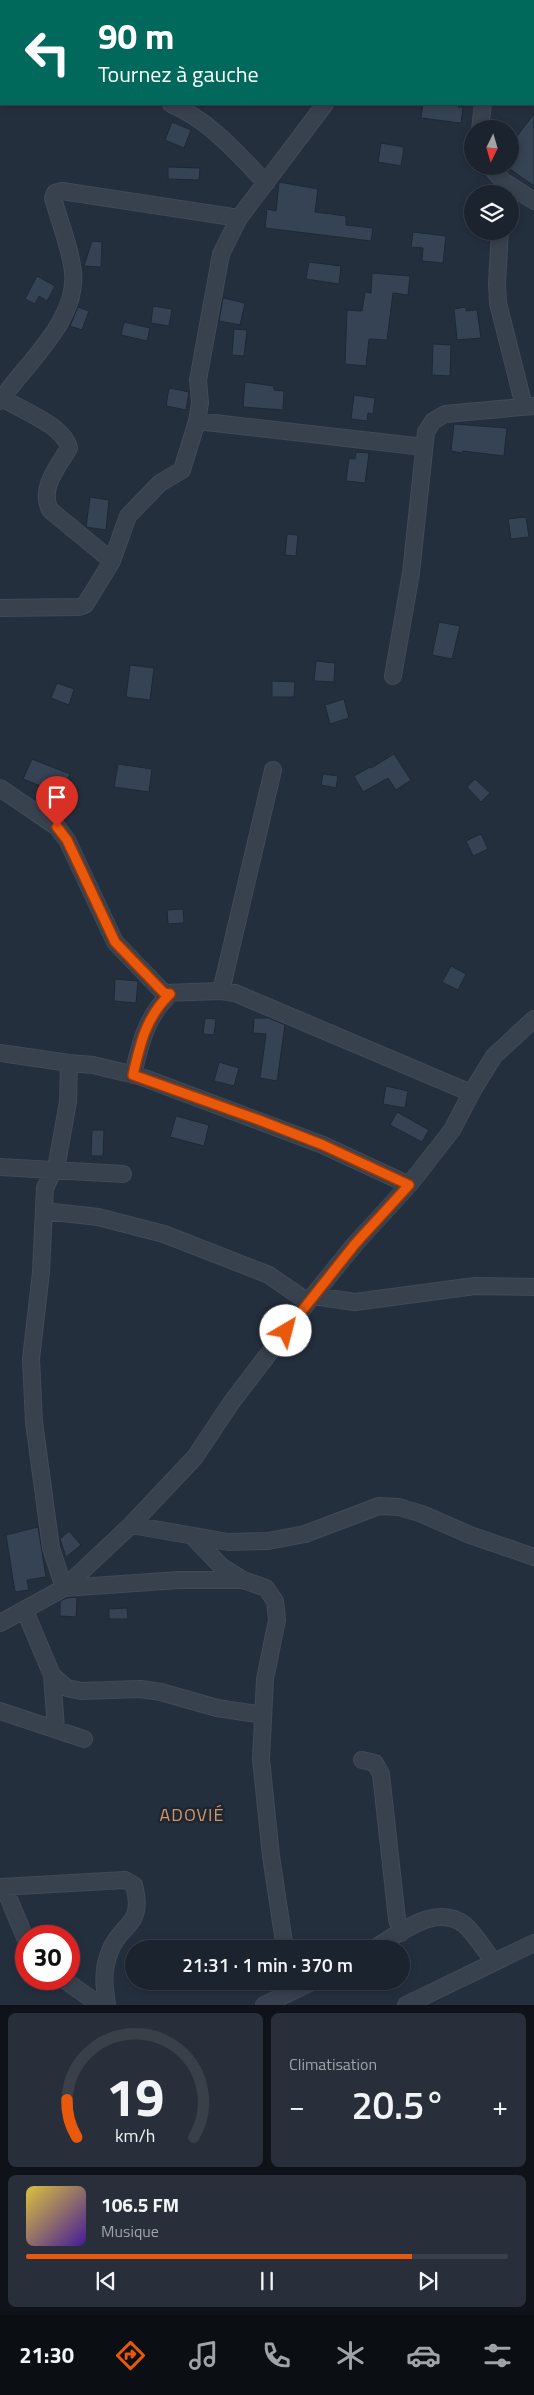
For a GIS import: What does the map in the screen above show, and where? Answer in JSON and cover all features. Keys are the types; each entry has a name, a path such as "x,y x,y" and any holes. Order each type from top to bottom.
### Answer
{"street":[{"path":"174,105 186,110 222,138 266,183"},
{"path":"0,608 79,607 85,605 112,561 128,516 160,483 182,470 197,421 200,403 198,380 221,254 240,218 325,105"},
{"path":"481,120 483,105"},
{"path":"112,561 50,510 45,501 48,484 69,448 67,440 57,430 1,399 47,343 61,321 70,296 73,266 53,198 56,193 62,191 240,218"},
{"path":"519,194 534,201"},
{"path":"393,676 411,572 424,448 426,432 429,426 433,421 445,414 529,406 498,304 496,283 499,240"},
{"path":"197,421 424,448"},
{"path":"221,991 273,770"},
{"path":"0,788 57,827 67,840 115,942 164,993 221,991 236,994 471,1093"},
{"path":"133,1075 149,1020 159,1004 170,994"},
{"path":"0,1623 64,1588 132,1525 195,1457 231,1403 311,1299 355,1244 409,1185 452,1130 471,1093 494,1056 534,1019"},
{"path":"0,1053 69,1063 93,1064 133,1075 268,1124 409,1185"},
{"path":"64,1588 51,1548 34,1422 31,1359 41,1272 45,1188 57,1163 68,1102 69,1063"},
{"path":"0,1167 123,1174"},
{"path":"44,1211 98,1217 164,1234 269,1275 311,1299 355,1302 475,1286 534,1287"},
{"path":"132,1525 228,1542 268,1541 304,1534 379,1506 399,1507 422,1514 470,1535 534,1557"},
{"path":"193,1537 222,1567 243,1580 266,1588 275,1601 277,1620 265,1678 261,1760 271,1856 285,1940"},
{"path":"64,1588 179,1580 243,1580"},
{"path":"25,1611 52,1674 56,1729"},
{"path":"52,1674 67,1688 81,1691 140,1689 161,1692 217,1708 263,1715"},
{"path":"0,1711 84,1739"},
{"path":"362,1760 375,1763 381,1774 397,1919 401,1933"},
{"path":"19,1925 2,1887 125,1880 134,1885 138,1898 136,1914 110,1949 103,1977 107,2005"},
{"path":"389,1940 436,1917 452,1918 466,1926 494,1962"},
{"path":"406,2005 534,1943"},
{"path":"79,1990 100,2005"},
{"path":"264,2005 287,1990"}],"building":[{"path":"423,105 459,105 458,107 463,107 461,123 421,118"},
{"path":"534,114 534,186 518,175 519,133"},
{"path":"172,122 191,130 184,148 165,140"},
{"path":"381,143 404,147 401,166 378,162"},
{"path":"168,167 200,168 199,180 168,179"},
{"path":"279,182 318,189 315,212 346,216 346,225 373,228 371,241 265,228 267,209 276,211"},
{"path":"413,232 446,236 443,263 422,261 423,248 411,247"},
{"path":"92,241 102,242 101,267 84,266"},
{"path":"309,262 341,266 339,284 306,279"},
{"path":"372,273 410,276 408,295 393,293 387,340 369,339 366,366 345,364 347,310 362,311 365,292 371,293"},
{"path":"37,276 55,286 47,301 39,296 35,304 25,299"},
{"path":"223,298 245,303 240,325 219,321"},
{"path":"153,306 172,309 169,326 151,323"},
{"path":"78,307 89,311 82,330 70,326"},
{"path":"466,307 466,311 477,310 481,338 457,340 454,309"},
{"path":"124,322 150,328 147,341 121,335"},
{"path":"234,329 247,330 244,356 232,355"},
{"path":"433,344 451,345 450,376 432,375"},
{"path":"245,382 274,386 274,390 284,391 283,410 243,407"},
{"path":"169,388 189,392 186,410 166,406"},
{"path":"354,395 375,398 373,414 368,413 367,421 351,419"},
{"path":"454,424 507,428 504,456 451,451"},
{"path":"356,452 369,453 365,483 346,481 349,458 355,459"},
{"path":"90,497 109,500 106,530 86,527"},
{"path":"526,517 529,537 511,539 508,519"},
{"path":"287,534 298,535 296,556 285,555"},
{"path":"439,622 460,626 452,659 432,655"},
{"path":"316,661 335,663 334,682 314,681"},
{"path":"130,665 154,668 150,700 126,697"},
{"path":"272,681 295,682 294,697 272,697"},
{"path":"57,683 74,689 69,705 51,698"},
{"path":"344,699 349,718 330,724 325,705"},
{"path":"394,754 411,780 396,790 388,778 363,792 354,776"},
{"path":"32,759 70,774 61,794 23,779"},
{"path":"118,764 152,769 149,792 114,787"},
{"path":"323,774 338,776 336,788 321,785"},
{"path":"475,779 490,793 481,802 467,787"},
{"path":"481,834 488,849 473,856 466,841"},
{"path":"183,909 184,923 168,924 167,910"},
{"path":"451,966 466,974 458,990 442,982"},
{"path":"115,979 138,981 136,1003 114,1001"},
{"path":"205,1018 216,1019 214,1035 203,1034"},
{"path":"254,1018 269,1018 285,1025 277,1081 260,1078 266,1034 253,1033"},
{"path":"219,1062 239,1068 234,1086 214,1081"},
{"path":"386,1086 408,1091 405,1108 383,1104"},
{"path":"397,1112 429,1130 422,1142 390,1125"},
{"path":"176,1116 209,1125 204,1146 170,1137"},
{"path":"92,1130 104,1130 103,1156 91,1156"},
{"path":"38,1527 46,1577 27,1580 29,1590 15,1592 6,1535"},
{"path":"69,1531 81,1545 66,1557 60,1539"},
{"path":"77,1597 76,1617 60,1616 60,1601"},
{"path":"127,1608 128,1619 109,1619 109,1609"}],"district":[{"name":"ADOVIÉ","path":"192,1814"}],"route":[{"path":"57,827 67,840 98,902 115,942 164,993 170,994 159,1004 149,1020 143,1034 133,1075 323,1145 409,1185 355,1244 286,1331"}]}
